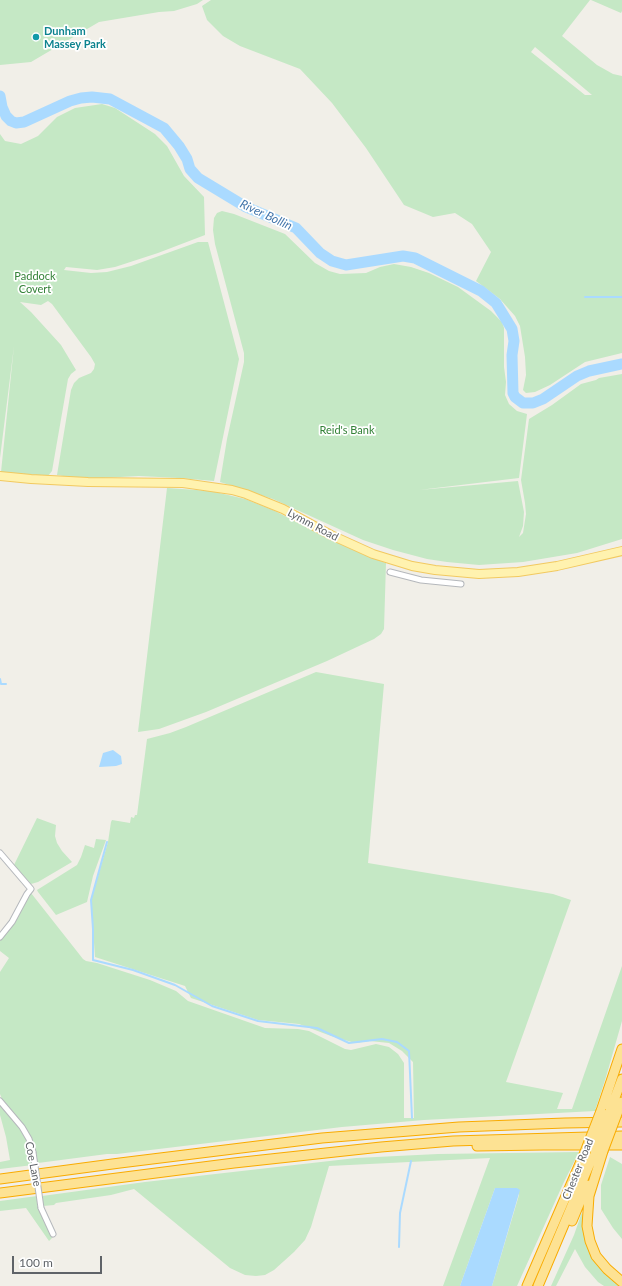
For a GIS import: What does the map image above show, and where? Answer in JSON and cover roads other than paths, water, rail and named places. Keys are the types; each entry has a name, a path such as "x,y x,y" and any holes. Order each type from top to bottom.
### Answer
{"highway":[{"name":"Chester Road","path":"610,1111 622,1049"},
{"name":"Chester Road","path":"527,1286 585,1152 610,1111 622,1079"},
{"path":"622,1102 610,1111 599,1151 600,1160 586,1218 588,1233 593,1248 601,1263 612,1275 622,1282"},
{"path":"0,1179 322,1138 459,1127 622,1122"},
{"path":"0,1193 227,1164 381,1147 453,1141 622,1136"},
{"path":"381,1147 543,1145 622,1146"},
{"name":"Chester Road","path":"538,1286 599,1151"},
{"path":"538,1286 554,1264 593,1171 600,1160"}],"main road":[{"name":"Lymm Road","path":"0,476 88,482 183,483 232,490 246,494 282,509 331,535 373,554 412,566 435,570 479,574 511,572 557,566 622,551"}],"street":[{"path":"390,572 420,580 462,584"},
{"path":"0,853 31,889 26,894 12,922 0,937"},
{"name":"Coe Lane","path":"0,1101 22,1127 29,1139 33,1152 41,1208 53,1234"}],"water":[{"path":"113,750 121,756 122,764 116,766 99,767 103,753"},
{"path":"495,1188 517,1188 520,1190 492,1286 460,1286"}],"waterway":[{"name":"River Bollin","path":"0,96 2,107 6,116 11,121 16,123 24,122 70,101 81,98 92,97 110,99 164,128 179,146 187,159 190,169 198,178 246,207 296,228 320,253 332,261 346,265 403,256 415,258 481,291 496,303 512,329 514,341 512,355 513,393 515,397 523,403 533,403 543,399 577,376 589,371 622,364"},
{"path":"585,297 622,297"},
{"path":"0,679 1,684 6,684"},
{"path":"107,842 91,900 93,960 133,970 175,985 212,1006 258,1021 317,1028 349,1043 382,1039 397,1042 409,1051 412,1118"},
{"path":"399,1247 400,1213 411,1161"}],"place":[{"name":"Dunham Massey Park","path":"36,37"}],"park label":[{"name":"Paddock Covert","path":"35,282"},
{"name":"Reid's Bank","path":"347,430"}]}
